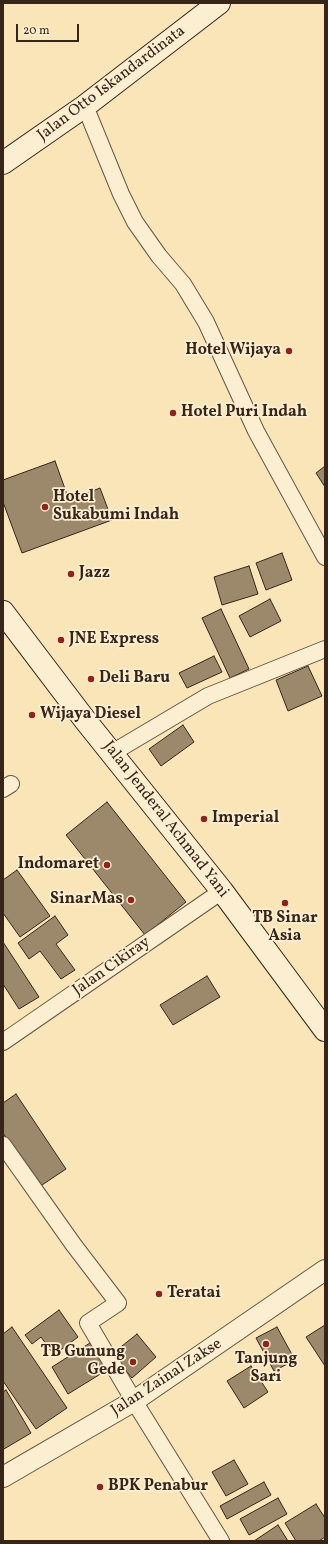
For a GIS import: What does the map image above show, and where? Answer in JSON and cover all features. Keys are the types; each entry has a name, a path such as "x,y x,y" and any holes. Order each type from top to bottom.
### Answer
{"main road":[{"name":"Jalan Otto Iskandardinata","path":"3,163 85,106 219,3"},
{"name":"Jalan Jenderal Achmad Yani","path":"6,625 112,753 222,891 325,1030"}],"street":[{"path":"85,106 121,194 135,222 159,256 183,284 206,322 256,431 325,557"},
{"path":"112,753 208,696 325,649"},
{"name":"Jalan Cikiray","path":"3,1042 222,891"},
{"path":"3,1145 73,1244 118,1303 88,1323 134,1401 221,1541"},
{"name":"Jalan Zainal Zakse","path":"3,1477 134,1401 325,1270"}],"building":[{"path":"55,461 69,500 100,488 112,520 22,553 3,502 3,480"},
{"path":"325,466 325,487 316,473"},
{"path":"282,553 292,580 266,590 256,563"},
{"path":"249,566 258,594 222,605 214,577"},
{"path":"270,599 281,621 250,637 239,616"},
{"path":"221,609 249,669 230,678 202,618"},
{"path":"214,656 222,672 187,688 179,673"},
{"path":"308,666 322,696 288,711 276,680"},
{"path":"183,725 194,742 161,766 149,749"},
{"path":"107,802 186,902 145,935 66,835"},
{"path":"17,870 50,916 20,937 3,913 3,880"},
{"path":"55,916 68,935 56,944 75,970 61,979 40,951 29,959 18,943"},
{"path":"3,942 39,997 19,1009 3,984"},
{"path":"207,976 220,997 173,1025 160,1005"},
{"path":"16,1094 66,1169 39,1187 3,1133 3,1103"},
{"path":"59,1310 78,1337 54,1355 41,1337 32,1344 25,1335"},
{"path":"325,1325 325,1366 306,1337"},
{"path":"12,1327 67,1408 36,1429 3,1381 3,1334"},
{"path":"277,1327 295,1360 274,1371 256,1338"},
{"path":"137,1334 156,1357 132,1378 112,1354"},
{"path":"90,1343 107,1370 68,1394 52,1367"},
{"path":"251,1366 268,1392 244,1408 227,1381"},
{"path":"6,1390 31,1433 4,1449 3,1392"},
{"path":"234,1460 248,1484 226,1496 212,1472"},
{"path":"264,1482 271,1495 227,1519 220,1506"},
{"path":"278,1498 287,1514 249,1535 240,1519"},
{"path":"316,1504 325,1518 325,1537 319,1541 296,1541 285,1523"},
{"path":"278,1525 288,1541 254,1541"}],"place":[{"name":"Hotel Wijaya","path":"289,351"},
{"name":"Hotel Puri Indah","path":"173,413"},
{"name":"Hotel Sukabumi Indah","path":"45,507"},
{"name":"Jazz","path":"71,574"},
{"name":"JNE Express","path":"61,640"},
{"name":"Deli Baru","path":"91,679"},
{"name":"Wijaya Diesel","path":"32,715"},
{"name":"Imperial","path":"204,819"},
{"name":"Indomaret","path":"107,865"},
{"name":"SinarMas","path":"131,900"},
{"name":"TB Sinar Asia","path":"285,903"},
{"name":"Teratai","path":"159,1294"},
{"name":"Tanjung Sari","path":"266,1344"},
{"name":"TB Gunung Gede","path":"133,1362"},
{"name":"BPK Penabur","path":"100,1487"}]}
